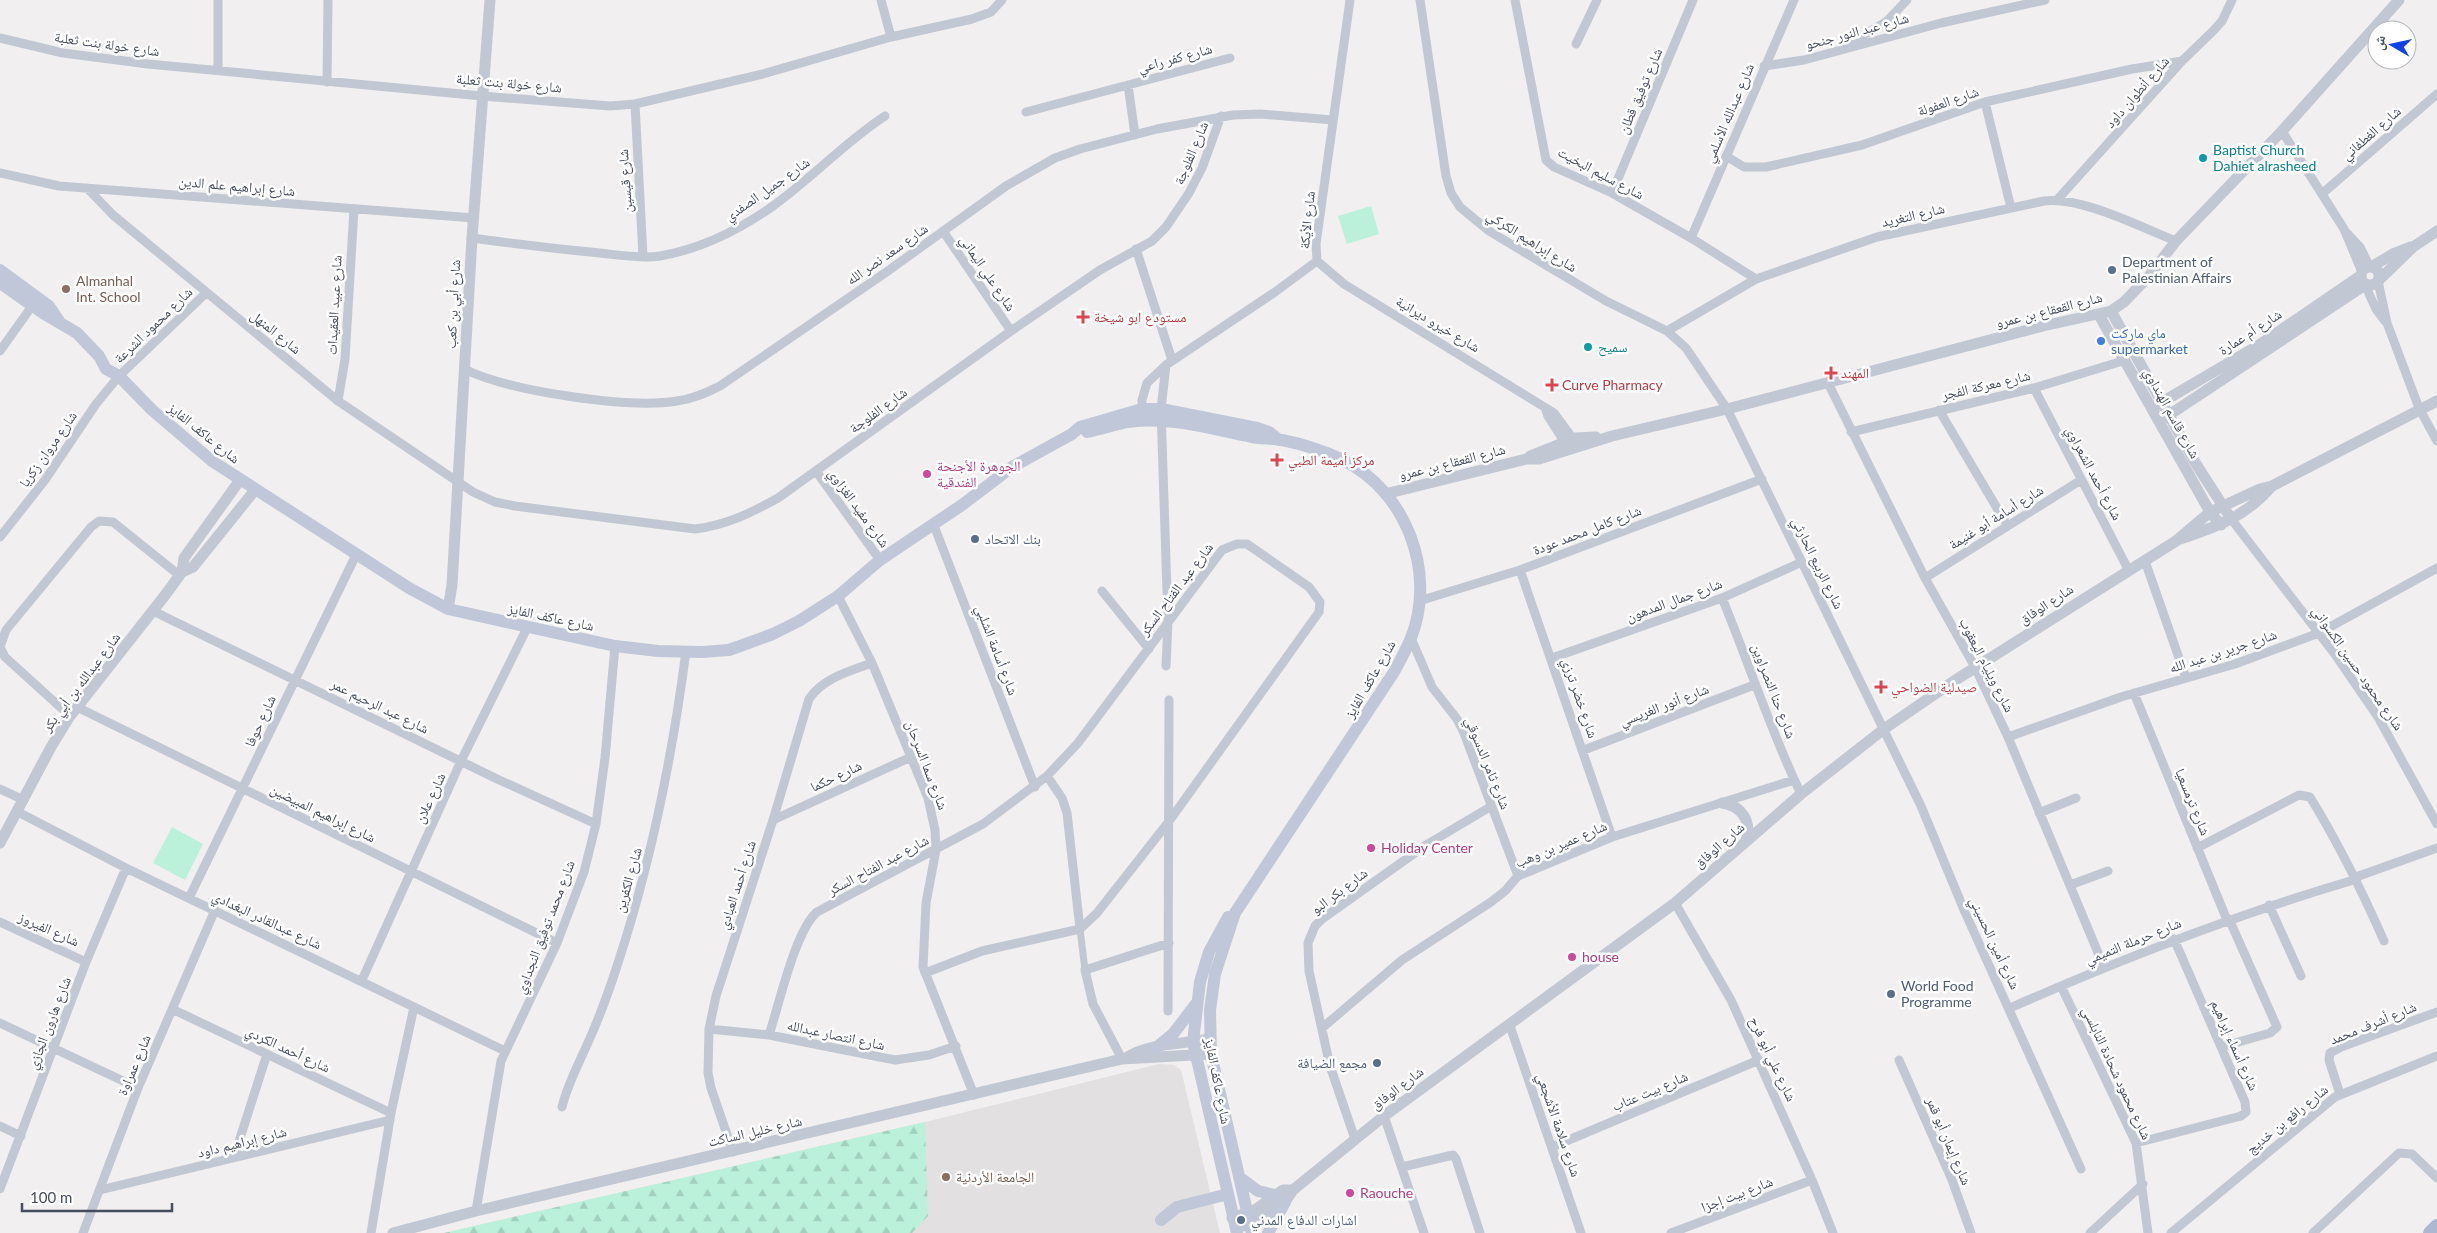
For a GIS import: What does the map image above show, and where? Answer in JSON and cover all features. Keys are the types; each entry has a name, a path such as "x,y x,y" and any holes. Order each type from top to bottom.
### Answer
{"main road":[{"name":"شارع عاكف الفايز","path":"0,270 49,306 59,321"},
{"name":"شارع عاكف الفايز","path":"0,283 32,306 77,333 99,356 106,369 119,376 178,434 212,461 356,556 448,609 615,646 658,651 729,650 748,645 799,622 838,596 880,560 1012,467 1072,434 1080,427 1142,415 1161,415 1257,428 1269,432 1279,440 1303,445 1341,459 1365,473 1397,508 1413,542 1419,571 1419,601 1411,638 1373,708 1235,913 1225,922 1209,952 1196,1004 1195,1056 1235,1227"},
{"name":"شارع عاكف الفايز","path":"1235,913 1214,980 1210,1039 1211,1054 1250,1223"},
{"path":"1156,1048 1173,1034 1196,1004"},
{"path":"1239,1177 1258,1191 1280,1198 1268,1233"},
{"path":"1161,1220 1176,1207 1228,1194"},
{"path":"2430,1233 2437,1226"}],"street":[{"path":"218,0 218,70"},
{"path":"327,82 328,0"},
{"name":"شارع أبي بن كعب","path":"448,609 452,585 472,238 490,0"},
{"path":"881,0 891,37"},
{"name":"شارع خولة بنت ثعلبة","path":"0,38 102,59 482,96 592,105 635,104 763,74 891,37 980,17 991,12 1002,0"},
{"name":"شارع الأيكة","path":"1142,415 1147,383 1169,362 1240,316 1316,261 1316,244 1350,0"},
{"name":"شارع إبراهيم الكركي","path":"1420,0 1446,176 1451,193 1460,207 1489,231 1561,275 1606,301 1667,330 1686,348 1727,409"},
{"name":"شارع سليم البخيت","path":"1515,0 1546,160 1562,171 1612,193 1691,238 1756,279"},
{"path":"1576,44 1597,0"},
{"name":"شارع توفيق قطان","path":"1612,193 1693,0"},
{"name":"شارع عبدالله الأسلمي","path":"1691,238 1794,0"},
{"path":"1842,48 1886,22 1907,0"},
{"name":"شارع عبد النور جنحو","path":"1764,66 1804,60 1842,48 2045,0"},
{"name":"شارع أنطوان داود","path":"2057,200 2182,61 2218,25 2232,0"},
{"name":"شارع القعقاع بن عمرو","path":"1385,494 1526,459 1536,452 1727,409 2042,326 2111,311 2138,288 2176,241 2282,132 2399,0"},
{"name":"شارع كفر راعي","path":"1026,112 1230,58"},
{"name":"شارع العفولة","path":"1726,156 1744,167 1766,167 1862,145 1985,102 2132,69 2182,61"},
{"name":"شارع كفر راعي","path":"1128,85 1135,135"},
{"name":"شارع الغطفاني","path":"2323,193 2437,94"},
{"path":"1985,102 2011,208"},
{"name":"شارع قيسين","path":"635,104 643,256"},
{"name":"شارع سعد نصر الله","path":"464,370 485,379 543,392 640,403 687,400 720,386 1006,186 1041,165 1080,149 1221,116 1260,114 1333,120"},
{"name":"شارع جميل الصفدي","path":"472,238 535,247 658,257 690,249 727,234 785,196 836,156 866,128 885,116"},
{"name":"شارع الفلوجة","path":"458,484 496,502 515,506 695,529 718,526 748,515 816,471 1011,331 1100,270 1159,234 1178,211 1202,168 1221,116"},
{"path":"2282,132 2323,193 2344,229 2360,247 2365,275 2376,309 2387,323"},
{"name":"شارع إبراهيم علم الدين","path":"0,173 59,186 474,218"},
{"name":"شارع المنهل","path":"87,188 113,215 338,401 458,484"},
{"name":"شارع التغريد","path":"1667,330 1756,279 1877,237 2011,208 2057,200 2086,206 2176,241"},
{"name":"شارع عبيد العقيدات","path":"338,401 345,359 354,209"},
{"name":"شارع علي اليماني","path":"943,231 1011,331"},
{"name":"شارع أم عمارة","path":"2379,281 2413,247 2437,231"},
{"name":"شارع أم عمارة","path":"2165,418 2392,254 2413,247"},
{"path":"1136,249 1169,362 1161,415 1168,622 1166,666"},
{"name":"شارع خيرو ديرانية","path":"1316,261 1344,284 1546,410 1554,413 1572,444"},
{"path":"2365,275 2378,272 2387,323 2419,408 2437,441"},
{"path":"2365,275 2375,285 2379,281"},
{"name":"شارع محمود الشرعة","path":"119,376 206,293"},
{"path":"0,351 32,306"},
{"name":"شارع قاسم الهنداوي","path":"2111,311 2157,405"},
{"name":"شارع قاسم الهنداوي","path":"2099,315 2126,360 2222,505 2226,522"},
{"name":"شارع أم عمارة","path":"2157,405 2262,348"},
{"name":"شارع معركة الفجر","path":"1851,432 2034,388 2126,360"},
{"name":"شارع مروان زكريا","path":"0,538 45,480 96,404 119,376"},
{"name":"شارع ويليام اليعقوب","path":"1828,382 1851,432 1925,578 1975,668 2008,737 2104,967"},
{"name":"شارع أحمد الشعراوي","path":"2034,388 2130,571"},
{"name":"شارع الوفاق","path":"1235,1227 1250,1223 1384,1116 1510,1026 1675,903 1800,794 1884,729 1975,668 2176,541 2210,512 2222,505 2272,486 2419,408 2437,401"},
{"name":"شارع الربيع الحارثي","path":"1727,409 1884,729"},
{"path":"1939,410 2007,525"},
{"name":"شارع قاسم الهنداوي","path":"2165,418 2210,512 2226,522"},
{"name":"شارع مفيد الغزاوي","path":"816,471 880,560"},
{"name":"شارع كامل محمد عودة","path":"1419,601 1520,570 1762,479"},
{"name":"شارع عبدالله بن أبي بكر","path":"181,574 184,558 240,480"},
{"name":"شارع أسامة أبو غنيمة","path":"1925,578 2081,480"},
{"name":"شارع الوفاق","path":"2176,541 2226,522 2258,501 2272,486"},
{"name":"شارع عبدالله بن أبي بكر","path":"0,843 51,747 74,712 181,574 193,567 255,490"},
{"name":"شارع إبراهيم المبيضين","path":"181,574 113,522 99,521 91,527 6,630 0,647 5,657 74,712 243,790 557,943"},
{"name":"شارع محمود حسين الكسواني","path":"2226,522 2243,536 2319,633 2378,718 2437,824"},
{"name":"شارع أسامة الشلبي","path":"933,523 1035,787"},
{"name":"شارع عبد الفتاح السكر","path":"769,1035 798,946 809,919 817,912 983,824 1035,787 1078,743 1222,550 1242,543 1247,544 1310,587 1321,606 1170,820 1107,902 1080,929"},
{"name":"شارع حوفا","path":"189,898 356,556"},
{"path":"2145,560 2186,678"},
{"name":"شارع جمال المدهون","path":"1552,658 1722,598 1802,562"},
{"name":"شارع جرير بن عبد الله","path":"2008,737 2134,693 2235,664 2319,633 2437,568"},
{"name":"شارع خضر ترزي","path":"1520,570 1584,750 1612,837"},
{"path":"1102,591 1149,649"},
{"name":"شارع سما السرحان","path":"838,596 872,663 911,757 932,814 936,850 926,903 923,956 925,973 956,1046 974,1095"},
{"name":"شارع حنا النصراوين","path":"1722,598 1741,643 1754,685 1800,794"},
{"name":"شارع عبد الرحيم عمر","path":"153,611 461,761 596,824"},
{"name":"شارع علان","path":"362,980 461,761 527,628"},
{"name":"شارع ثامر الدسوقي","path":"1411,638 1432,687 1464,733 1490,807 1518,876"},
{"name":"شارع محمد توفيق النجداوي","path":"476,1211 495,1089 505,1051 530,1003 557,943 584,872 596,824 605,758 615,646"},
{"name":"شارع الكفرين","path":"562,1107 567,1089 602,1009 617,967 651,850 676,728 686,651"},
{"name":"شارع أحمد العبادي","path":"733,1152 711,1088 708,1072 709,1029 716,996 773,820 809,699 816,689 828,681 872,663"},
{"name":"شارع أنور الغريسي","path":"1584,750 1754,685"},
{"name":"شارع ترمسعيا","path":"2134,693 2197,848 2277,1028 2270,1033 2221,1047"},
{"path":"1168,700 1170,820 1168,1011"},
{"name":"شارع أمين الحسيني","path":"1884,729 2010,1008 2080,1169"},
{"name":"شارع حكما","path":"773,820 911,757"},
{"path":"1047,776 1062,798 1067,813 1085,970 1093,1004 1123,1059"},
{"name":"شارع عمير بن وهب","path":"1322,1028 1402,960 1498,897 1518,876 1612,837 1794,780"},
{"path":"0,790 24,800"},
{"path":"2197,848 2299,795 2310,797 2356,878 2384,941"},
{"path":"2039,813 2076,798"},
{"path":"1722,803 1729,804 1742,812 1748,826 1746,841"},
{"name":"شارع بكر البو","path":"1355,1139 1330,1066 1314,997 1308,952 1311,934 1315,926 1426,845 1490,807"},
{"name":"شارع عبدالقادر البغدادي","path":"18,812 126,868 362,980 505,1051"},
{"name":"شارع حرملة التميمي","path":"2010,1008 2174,939 2269,905 2356,878 2437,848"},
{"name":"شارع هارون الجازي","path":"0,1188 86,962 126,868"},
{"path":"2070,885 2108,871"},
{"name":"شارع علي أبو فرح","path":"1675,903 1731,1000 1812,1180 1833,1233"},
{"path":"2269,905 2300,976"},
{"name":"شارع عمراوة","path":"83,1233 138,1088 215,910"},
{"name":"شارع الفيروز","path":"0,922 86,962"},
{"path":"925,973 982,951 1080,929"},
{"name":"شارع أسماء إبراهيم","path":"2136,1143 2241,1116 2246,1112 2245,1102 2174,939"},
{"path":"1085,970 1169,943"},
{"name":"شارع محمود شحادة النابلسي","path":"2061,986 2136,1143 2143,1184 2148,1233"},
{"path":"371,1233 391,1117 414,1007"},
{"name":"شارع أحمد الكردي","path":"172,1009 267,1054 391,1117"},
{"name":"شارع أشرف محمد","path":"2340,1094 2329,1064 2330,1053 2341,1047 2437,1012"},
{"path":"0,1023 138,1088"},
{"name":"شارع سلامة الأشجعي","path":"1510,1026 1581,1233"},
{"name":"شارع انتصار عبدالله","path":"709,1029 769,1035 895,1060 929,1055 956,1046"},
{"name":"شارع خليل الساكت","path":"1123,1059 1132,1054 1156,1048 1210,1039"},
{"path":"234,1156 267,1054"},
{"name":"شارع خليل الساكت","path":"393,1233 476,1211 1123,1059 1211,1054"},
{"name":"شارع رافع بن خديج","path":"2171,1233 2340,1094 2437,1056"},
{"name":"شارع بيت عتاب","path":"1552,1147 1759,1060"},
{"name":"شارع إيمان أبو قمر","path":"1900,1060 1952,1180 1971,1233"},
{"path":"1384,1116 1424,1233"},
{"name":"شارع إبراهيم داود","path":"100,1190 391,1117"},
{"path":"0,1126 21,1136"},
{"path":"2313,1233 2400,1153 2412,1154 2437,1178"},
{"path":"1402,1167 1453,1155 1456,1159 1480,1233"},
{"name":"شارع بيت إجزا","path":"1671,1233 1812,1180"},
{"path":"2090,1233 2143,1184"}],"shaded area":[{"name":"الجامعة الأردنية","path":"1159,1064 1174,1065 1181,1070 1220,1233 444,1233 925,1122"}],"green space":[{"path":"1371,206 1379,234 1347,244 1338,216"},
{"path":"172,827 203,844 185,880 153,863"},
{"path":"925,1122 928,1216 912,1233 444,1233"}],"place":[{"name":"Baptist Church Dahiet alrasheed","path":"2203,158"},
{"name":"Department of Palestinian Affairs","path":"2112,270"},
{"name":"Almanhal Int. School","path":"66,289"},
{"name":"مستودع ابو شيخة","path":"1083,317"},
{"name":"ماي ماركت supermarket","path":"2101,341"},
{"name":"سميح","path":"1588,347"},
{"name":"المهند","path":"1831,373"},
{"name":"Curve Pharmacy","path":"1552,385"},
{"name":"مركز أميمة الطبي","path":"1277,460"},
{"name":"الجوهرة الأجنحة الفندقية","path":"927,474"},
{"name":"بنك الاتحاد","path":"975,539"},
{"name":"صيدلية الضواحي","path":"1881,687"},
{"name":"Holiday Center","path":"1371,848"},
{"name":"house","path":"1572,957"},
{"name":"World Food Programme","path":"1891,994"},
{"name":"مجمع الضيافة","path":"1377,1063"},
{"name":"الجامعة الأردنية","path":"946,1177"},
{"name":"Raouche","path":"1350,1193"},
{"name":"اشارات الدفاع المدني","path":"1241,1220"}]}
